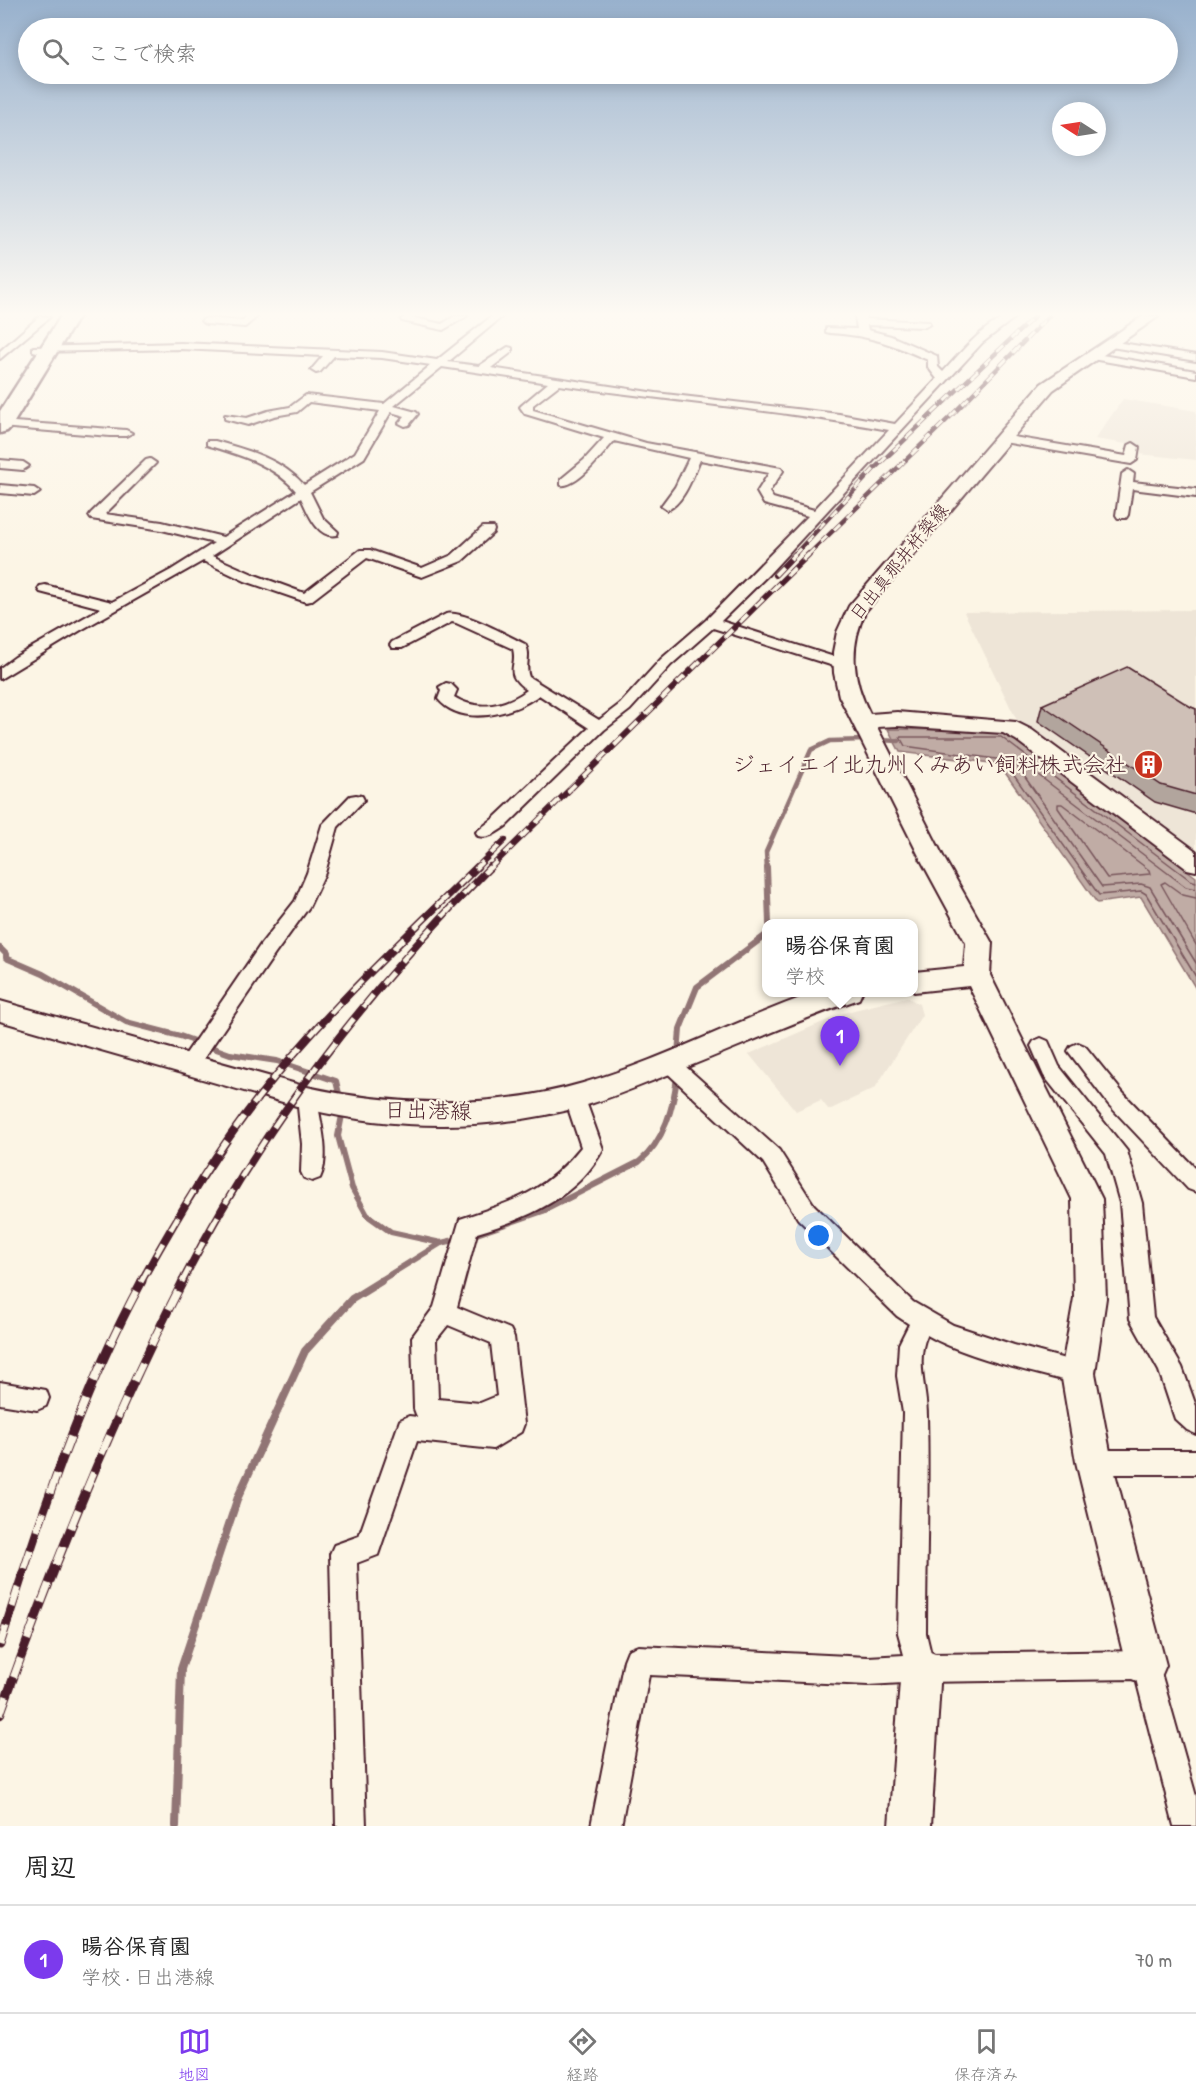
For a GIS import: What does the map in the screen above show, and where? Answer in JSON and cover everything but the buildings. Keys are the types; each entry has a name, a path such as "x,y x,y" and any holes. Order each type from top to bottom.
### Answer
{"highway":[{"path":"0,420 11,401"}],"main road":[{"name":"日出真那井杵築線","path":"977,975 979,943 933,860 847,686 842,646 847,628 856,610 1035,401"},
{"path":"864,722 897,719 1008,727 1024,735 1196,863"},
{"path":"918,982 977,975 1088,1199 1090,1298 1078,1373 1094,1462 1146,1665"},
{"name":"日出港線","path":"0,1011 307,1098 342,1106 423,1114 492,1111 537,1105 574,1096 672,1062 802,1008 836,997"},
{"path":"910,1826 921,1668"}],"street":[{"path":"229,417 249,422 272,413 293,410 303,401"},
{"path":"332,401 387,408 412,414 405,423"},
{"path":"0,675 20,660 202,556 360,455 387,408 395,401"},
{"path":"531,401 526,407 529,412 644,446 777,471 764,489 768,501"},
{"path":"711,401 771,407 899,428"},
{"path":"484,832 500,822 588,741 599,727 625,707 647,685 659,668 711,623 764,571 922,401"},
{"path":"0,420 94,432 126,433"},
{"path":"565,482 588,463 612,436"},
{"path":"1002,439 1132,454 1122,515"},
{"path":"211,443 255,457 281,470 303,491 321,525 332,532"},
{"path":"667,506 681,488 696,456"},
{"path":"150,463 95,516 162,526 224,541"},
{"path":"0,464 23,466"},
{"path":"1126,485 1196,493"},
{"path":"0,489 33,492"},
{"path":"753,502 768,501 816,514"},
{"path":"202,556 250,578 306,598 365,553 422,573 457,558 488,530"},
{"path":"45,589 115,607"},
{"path":"397,645 451,616 461,620 520,647 522,655 518,664 520,675 525,683 548,693 599,727"},
{"path":"711,623 844,665"},
{"path":"446,687 449,690 446,699 453,705 469,709 501,709 526,699 537,690"},
{"path":"188,1066 267,949 303,903 316,873 330,825 356,800"},
{"path":"1041,1046 1051,1070 1116,1151 1131,1203 1142,1319 1170,1367 1184,1411 1196,1422"},
{"path":"1078,1051 1116,1099 1196,1183"},
{"path":"672,1062 771,1156 806,1212 905,1309 946,1333 1014,1356 1078,1373"},
{"path":"502,1406 480,1415 426,1409 424,1337 444,1312 468,1226 510,1214 539,1201 581,1164 592,1149 574,1096"},
{"path":"307,1098 313,1144 312,1172"},
{"path":"351,1826 344,1554 369,1546 409,1428 493,1437 512,1424 502,1337 444,1312"},
{"path":"921,1668 912,1633 915,1413 909,1376 911,1344 923,1319"},
{"path":"0,1393 37,1398"},
{"path":"1094,1462 1196,1462"},
{"path":"606,1826 638,1659 868,1671 921,1668 1146,1665 1190,1826"}],"shaded area":[{"path":"1121,401 1136,401 1196,411 1196,460 1139,454 1139,446 1095,439"},
{"path":"1196,610 1196,863 1024,735 964,612"},
{"path":"907,997 919,1004 922,1015 875,1088 829,1110 821,1100 796,1111 749,1054 846,1012"}],"water":[{"path":"888,729 1003,731 1196,877 1196,989 1141,897 1097,903 999,764 900,752"}],"waterway":[{"path":"767,869 766,852 811,750 830,741 866,740"},
{"path":"878,740 899,741"},
{"path":"767,867 769,919"},
{"path":"678,1054 680,1029 697,987 762,938"},
{"path":"0,948 6,954 6,958 43,974 126,1022 180,1036 230,1054 277,1061 336,1081 340,1098"},
{"path":"471,1236 543,1211 639,1162 655,1144 666,1123 677,1076"},
{"path":"343,1110 338,1136 352,1188 367,1215 391,1232 441,1243"},
{"path":"441,1243 459,1239"},
{"path":"378,1282 441,1243"},
{"path":"176,1826 181,1669 238,1497 305,1351 352,1299 381,1281"}],"railway":[{"path":"794,555 875,468 945,401"},
{"path":"808,555 965,401"},
{"path":"775,575 795,554"},
{"path":"489,869 809,554"},
{"path":"475,869 505,840"},
{"path":"141,1282 210,1165 241,1120 283,1067 363,979 477,867"},
{"path":"182,1282 246,1169 320,1063 401,963 490,867"},
{"path":"0,1645 62,1459 99,1369 142,1281"},
{"path":"0,1715 84,1495 131,1387 183,1281"}],"place":[{"name":"ジェイエイ北九州くみあい飼料株式会社","path":"1148,764"},
{"name":"暘谷保育園","path":"840,1066"}]}
